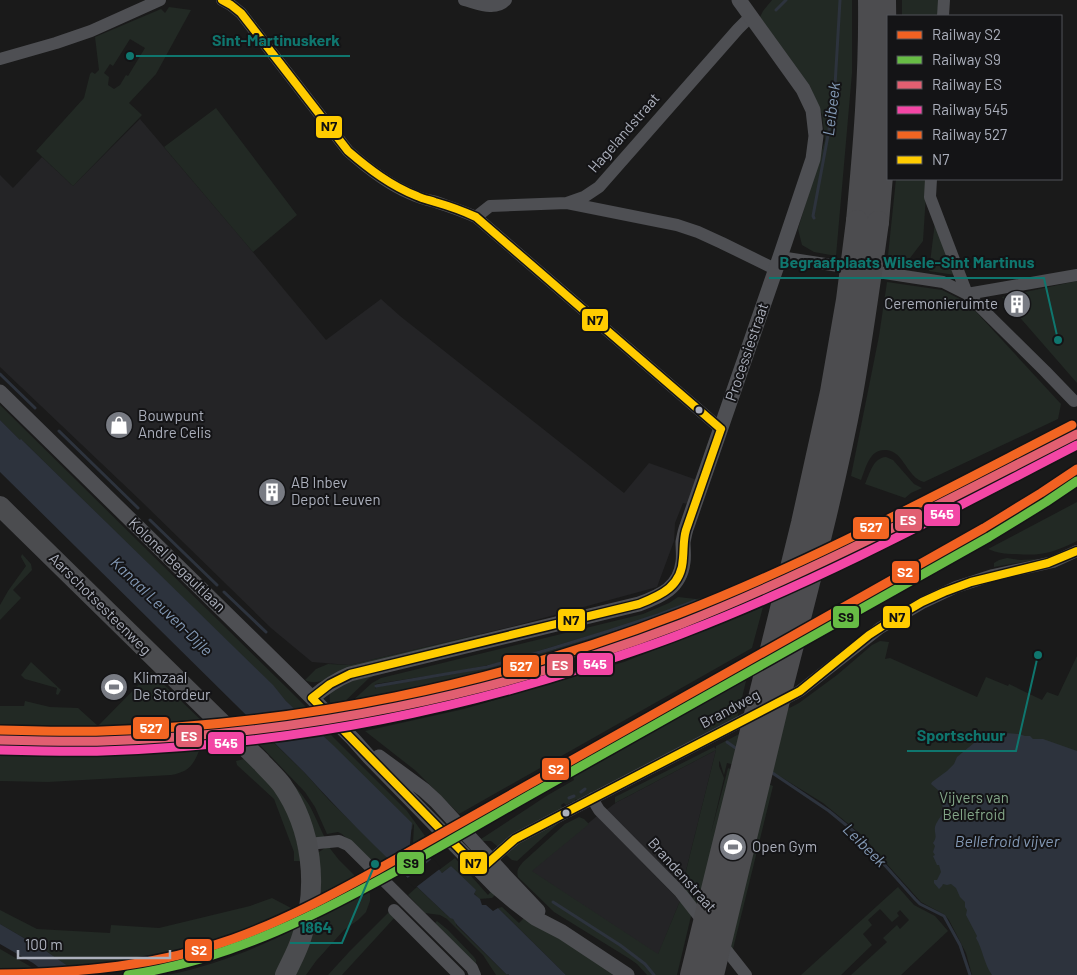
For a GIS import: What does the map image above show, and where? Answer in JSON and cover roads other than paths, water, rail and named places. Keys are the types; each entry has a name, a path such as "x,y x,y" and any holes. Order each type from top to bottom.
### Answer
{"highway":[{"path":"713,975 823,529 854,379 868,298 868,221 863,157 869,77 869,0"},
{"path":"691,975 802,523 831,392 847,300 883,164 886,80 885,0"}],"main road":[{"name":"Aarschotsesteenweg","path":"0,506 272,773 282,786 298,814 308,844 312,875 308,914 302,936 285,975"}],"street":[{"path":"0,60 91,31 160,0"},
{"path":"222,0 231,4 241,13 348,151 357,159 397,188 476,217 721,428"},
{"path":"464,0 491,7 503,4 506,0"},
{"name":"Processiestraat","path":"312,698 327,685 350,674 639,604 664,594 675,583 683,563 683,540 687,526 813,159 816,136 813,110 803,89 739,0"},
{"path":"943,15 944,0"},
{"name":"Hagelandstraat","path":"476,217 490,206 567,203 584,197 599,187 750,17"},
{"path":"931,180 930,197 967,294"},
{"path":"567,203 677,225 778,263 892,274 943,282 967,294 1074,401"},
{"path":"967,294 1077,275"},
{"name":"Kolonel Begaultlaan","path":"0,392 312,698 369,757 485,865 495,886 535,918 562,932 627,975"},
{"name":"Brandweg","path":"485,865 515,839 800,691 868,636 908,610 956,587 992,575 1053,562 1077,552"},
{"name":"Brandenstraat","path":"593,798 600,810 680,892 746,975"},
{"path":"308,844 339,840 348,846 472,968 474,975"},
{"path":"394,910 460,975"}],"water":[{"name":"Kanaal Leuven-Dijle","path":"0,420 412,823 410,844 425,859 430,858 442,873 451,866 476,890 474,894 480,899 482,905 486,905 493,911 498,908 566,975 507,975 453,919 339,810 304,772 0,472"},
{"name":"Bellefroid vijver","path":"994,732 1030,736 1033,739 1043,739 1077,751 1077,975 992,975 976,938 977,936 966,915 965,902 951,884 943,884 939,889 934,883 934,880 937,880 941,872 933,856 935,855 933,852 935,846 933,843 936,837 936,823 943,812 941,809 943,808 938,790 931,784 954,764 957,757 980,738"},
{"path":"0,924 46,951 81,975 49,975 33,963 0,944"}],"waterway":[{"name":"Leibeek","path":"776,10 786,0"},
{"name":"Leibeek","path":"814,218 834,103 840,0"},
{"path":"0,374 35,408"},
{"path":"59,431 138,508"},
{"path":"150,520 217,585"},
{"path":"224,592 266,632"},
{"path":"376,686 487,667 609,631 695,601"},
{"name":"Leibeek","path":"727,742 737,749"},
{"name":"Leibeek","path":"771,772 829,811 857,834 920,904 944,916 960,945 970,975"},
{"path":"581,792 585,789"},
{"path":"569,798 574,796"},
{"path":"553,902 620,945 645,964 654,975"}],"rail line":[{"name":"527","path":"0,730 102,731 176,727 249,720 323,710 395,697 467,681 538,661 609,639 678,614 779,571 927,500 1072,425"},
{"name":"ES","path":"0,740 103,741 251,730 397,707 469,691 541,671 681,624 782,581 881,534 1077,434"},
{"name":"545","path":"0,750 90,751 226,743 349,726 410,714 530,684 662,641 736,612 884,544 1077,445"},
{"name":"S2","path":"0,974 89,970 147,962 176,956 233,939 288,916 377,870 984,528 1077,469"},
{"name":"S9","path":"128,975 167,968 241,945 277,931 347,897 989,537 1077,481"}],"place":[{"name":"Sint-Martinuskerk","path":"130,56"},
{"name":"Ceremonieruimte","path":"1017,304"},
{"name":"Begraafplaats Wilsele-Sint Martinus","path":"1058,340"},
{"name":"Bouwpunt Andre Celis","path":"119,425"},
{"name":"AB Inbev Depot Leuven","path":"272,492"},
{"name":"Sportschuur","path":"1038,655"},
{"name":"Klimzaal De Stordeur","path":"114,687"},
{"name":"Open Gym","path":"733,847"},
{"name":"1864","path":"375,864"}],"park label":[{"name":"Vijvers van Bellefroid","path":"974,806"}]}
